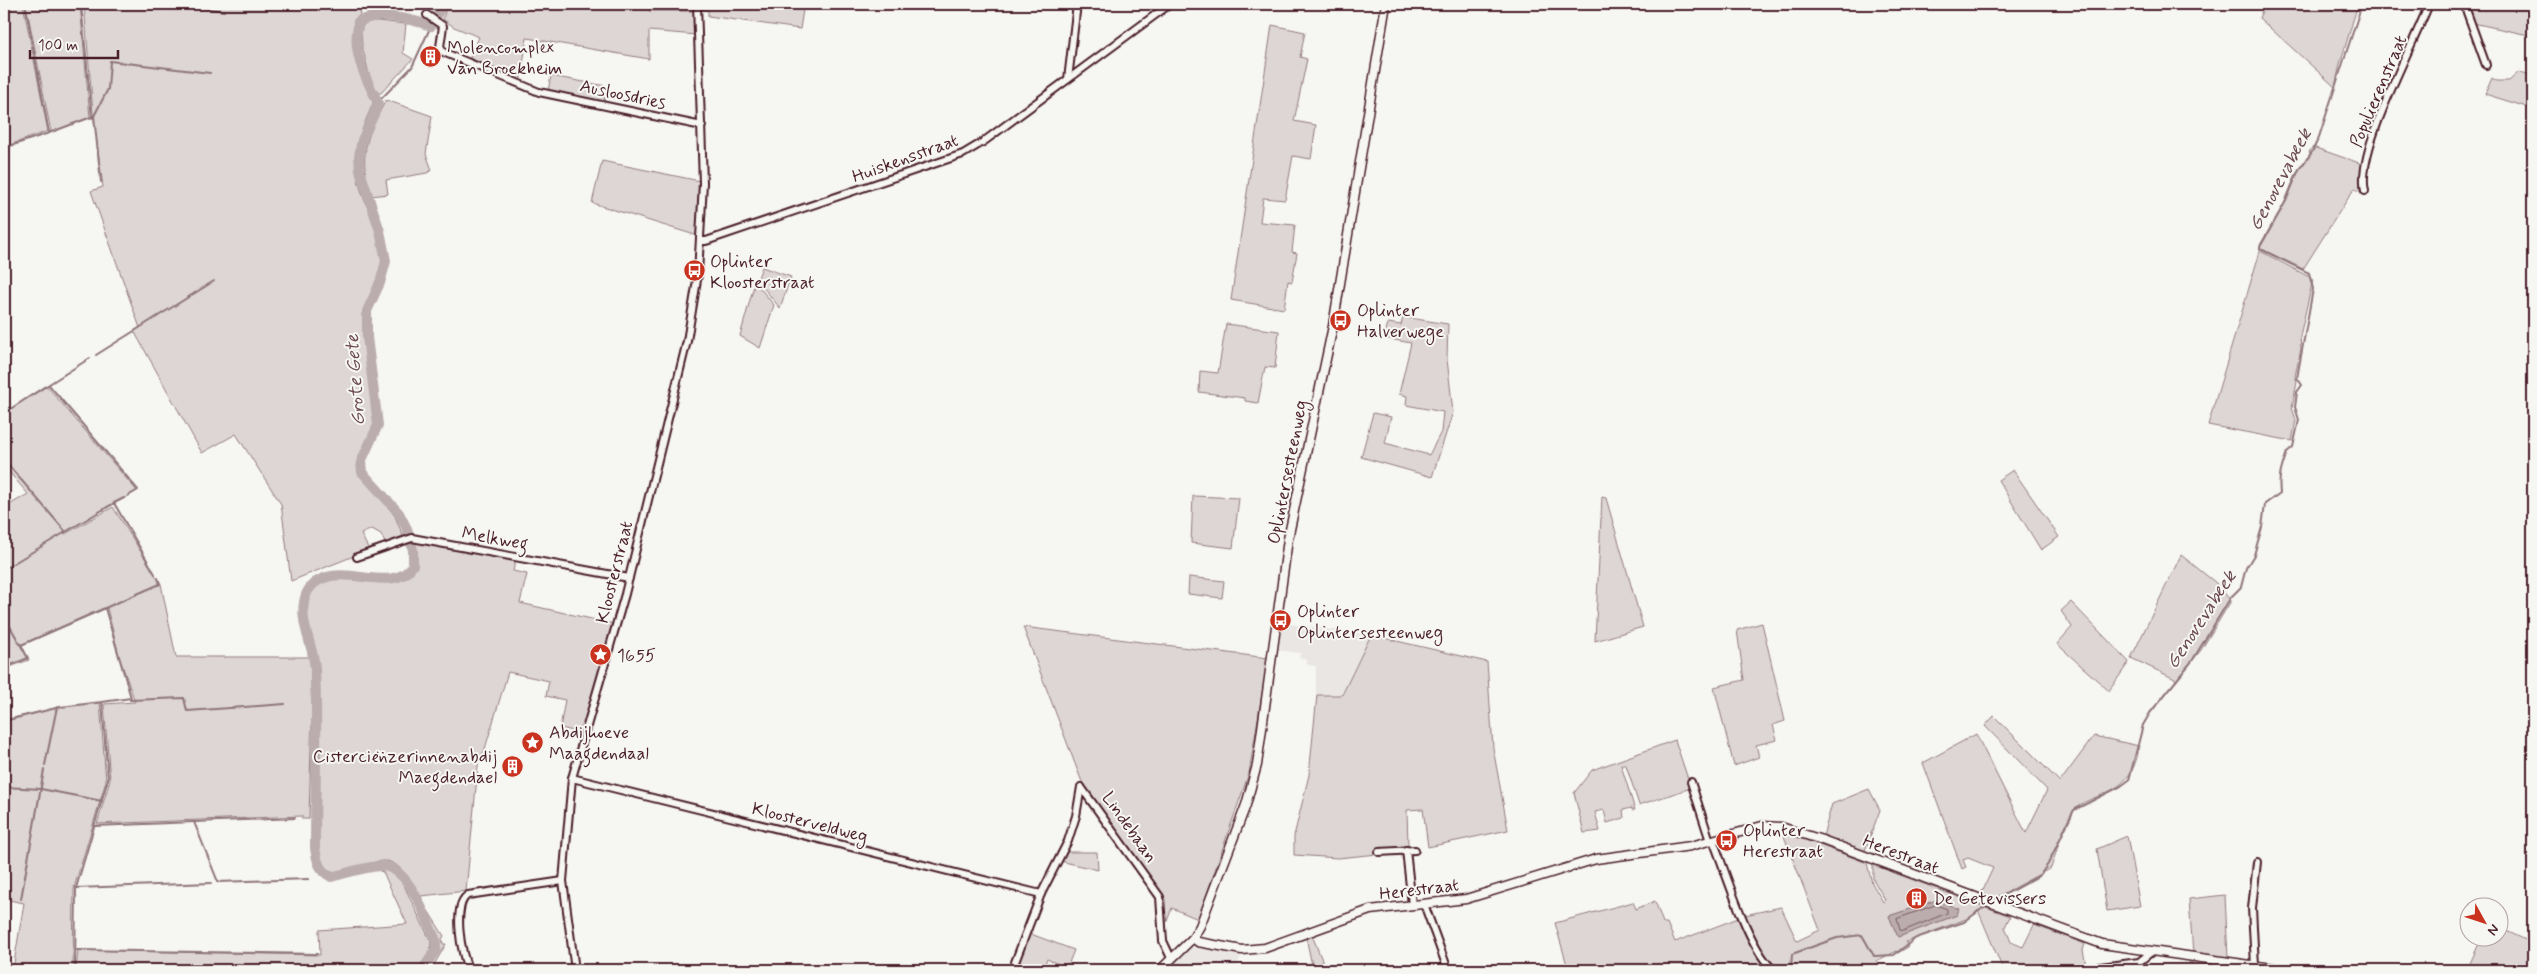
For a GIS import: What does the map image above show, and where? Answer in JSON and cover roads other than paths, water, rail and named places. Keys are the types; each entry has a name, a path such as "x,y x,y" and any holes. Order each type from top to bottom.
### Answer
{"street":[{"name":"Kloosterstraat","path":"575,970 563,881 572,778 629,578 687,341 696,291 703,183 697,4"},
{"path":"1068,79 1077,4"},
{"name":"Huiskensstraat","path":"700,241 706,241 770,221 963,154 1170,4"},
{"name":"Oplintersesteenweg","path":"1193,938 1214,892 1257,764 1288,540 1333,326 1386,4"},
{"name":"Populierenstraat","path":"2365,191 2363,177 2369,148 2429,4"},
{"path":"2464,4 2486,65"},
{"name":"Ausloosdries","path":"428,15 440,22 444,28 440,47 444,52 529,89 702,126"},
{"name":"Melkweg","path":"357,556 409,538 629,578"},
{"name":"Kloosterveldweg","path":"572,778 1041,894"},
{"path":"1691,782 1754,945 1766,964 1774,970"},
{"name":"Lindebaan","path":"1012,970 1041,894 1068,841 1076,816 1081,787 1160,897 1163,941 1171,958"},
{"name":"Herestraat","path":"1193,938 1198,942 1254,950 1279,944 1370,910 1466,899 1596,859 1671,849 1762,826 1781,827 2078,937 2110,946 2150,953 2286,970"},
{"path":"1406,850 1412,905"},
{"path":"1378,852 1414,850"},
{"path":"2255,966 2252,908 2257,862"},
{"path":"469,970 464,962 461,946 460,906 463,898 468,895 563,881"},
{"path":"1424,904 1448,970"},
{"path":"1160,970 1193,938"},
{"path":"2077,970 2139,962 2150,953"}],"water":[{"path":"1937,900 1959,909 1957,915 1898,937 1889,916"}],"waterway":[{"path":"4,148 49,133 25,4"},
{"path":"81,4 92,118"},
{"path":"177,4 224,11"},
{"name":"Grote Gete","path":"422,970 436,950 436,941 422,907 408,883 400,874 390,868 380,866 331,877 321,868 318,861 315,848 315,669 303,611 308,590 313,584 324,578 335,575 384,579 395,578 405,573 413,565 413,550 407,529 399,513 362,472 361,462 378,425 367,337 367,311 380,283 386,261 380,231 360,171 359,156 362,140 378,102 364,74 356,42 360,21 386,16 431,26 443,4"},
{"name":"Genovevabeek","path":"1993,901 2040,875 2048,864 2074,810 2129,780 2143,725 2150,713 2192,661 2231,597 2241,587 2246,568 2254,555 2262,527 2265,504 2280,493 2281,472 2287,452 2293,447 2299,420 2295,407 2297,392 2302,385 2297,378 2313,289 2309,273 2260,249 2260,246 2286,201 2299,169 2312,152 2319,137 2362,4"},
{"path":"378,102 412,67 431,26"},
{"path":"49,133 94,116 108,89 110,61 210,73"},
{"path":"94,116 101,182"},
{"path":"96,355 214,281"},
{"path":"4,413 90,358"},
{"path":"49,385 138,490 128,496"},
{"path":"4,460 65,531"},
{"path":"124,498 114,503 155,574"},
{"path":"4,569 114,503"},
{"path":"75,970 76,888 108,779 102,702 131,698 105,608 160,584 158,578"},
{"path":"21,645 105,608"},
{"path":"4,616 28,658 4,668"},
{"path":"130,700 184,698 187,711 285,704"},
{"path":"4,721 60,707 102,702"},
{"path":"45,765 57,707"},
{"path":"21,899 44,770"},
{"path":"4,787 41,789 102,801"},
{"path":"95,826 295,818"},
{"path":"194,822 218,882"},
{"path":"217,882 309,879"},
{"path":"76,888 211,883"},
{"name":"Genovevabeek","path":"1791,970 1792,954 1837,938 1862,935 1874,956 1894,955 1916,938 1964,922 1987,905"},
{"path":"77,950 317,954"}],"place":[{"name":"Molencomplex Van Broekheim","path":"431,57"},
{"name":"Oplinter Kloosterstraat","path":"694,271"},
{"name":"Oplinter Halverwege","path":"1341,320"},
{"name":"Oplinter Oplintersesteenweg","path":"1281,621"},
{"name":"1655","path":"601,655"},
{"name":"Abdijhoeve Maagdendaal","path":"533,742"},
{"name":"Cisterciënzerinnenabdij Maegdendael","path":"513,766"},
{"name":"Oplinter Herestraat","path":"1727,840"},
{"name":"De Getevissers","path":"1917,898"}]}
